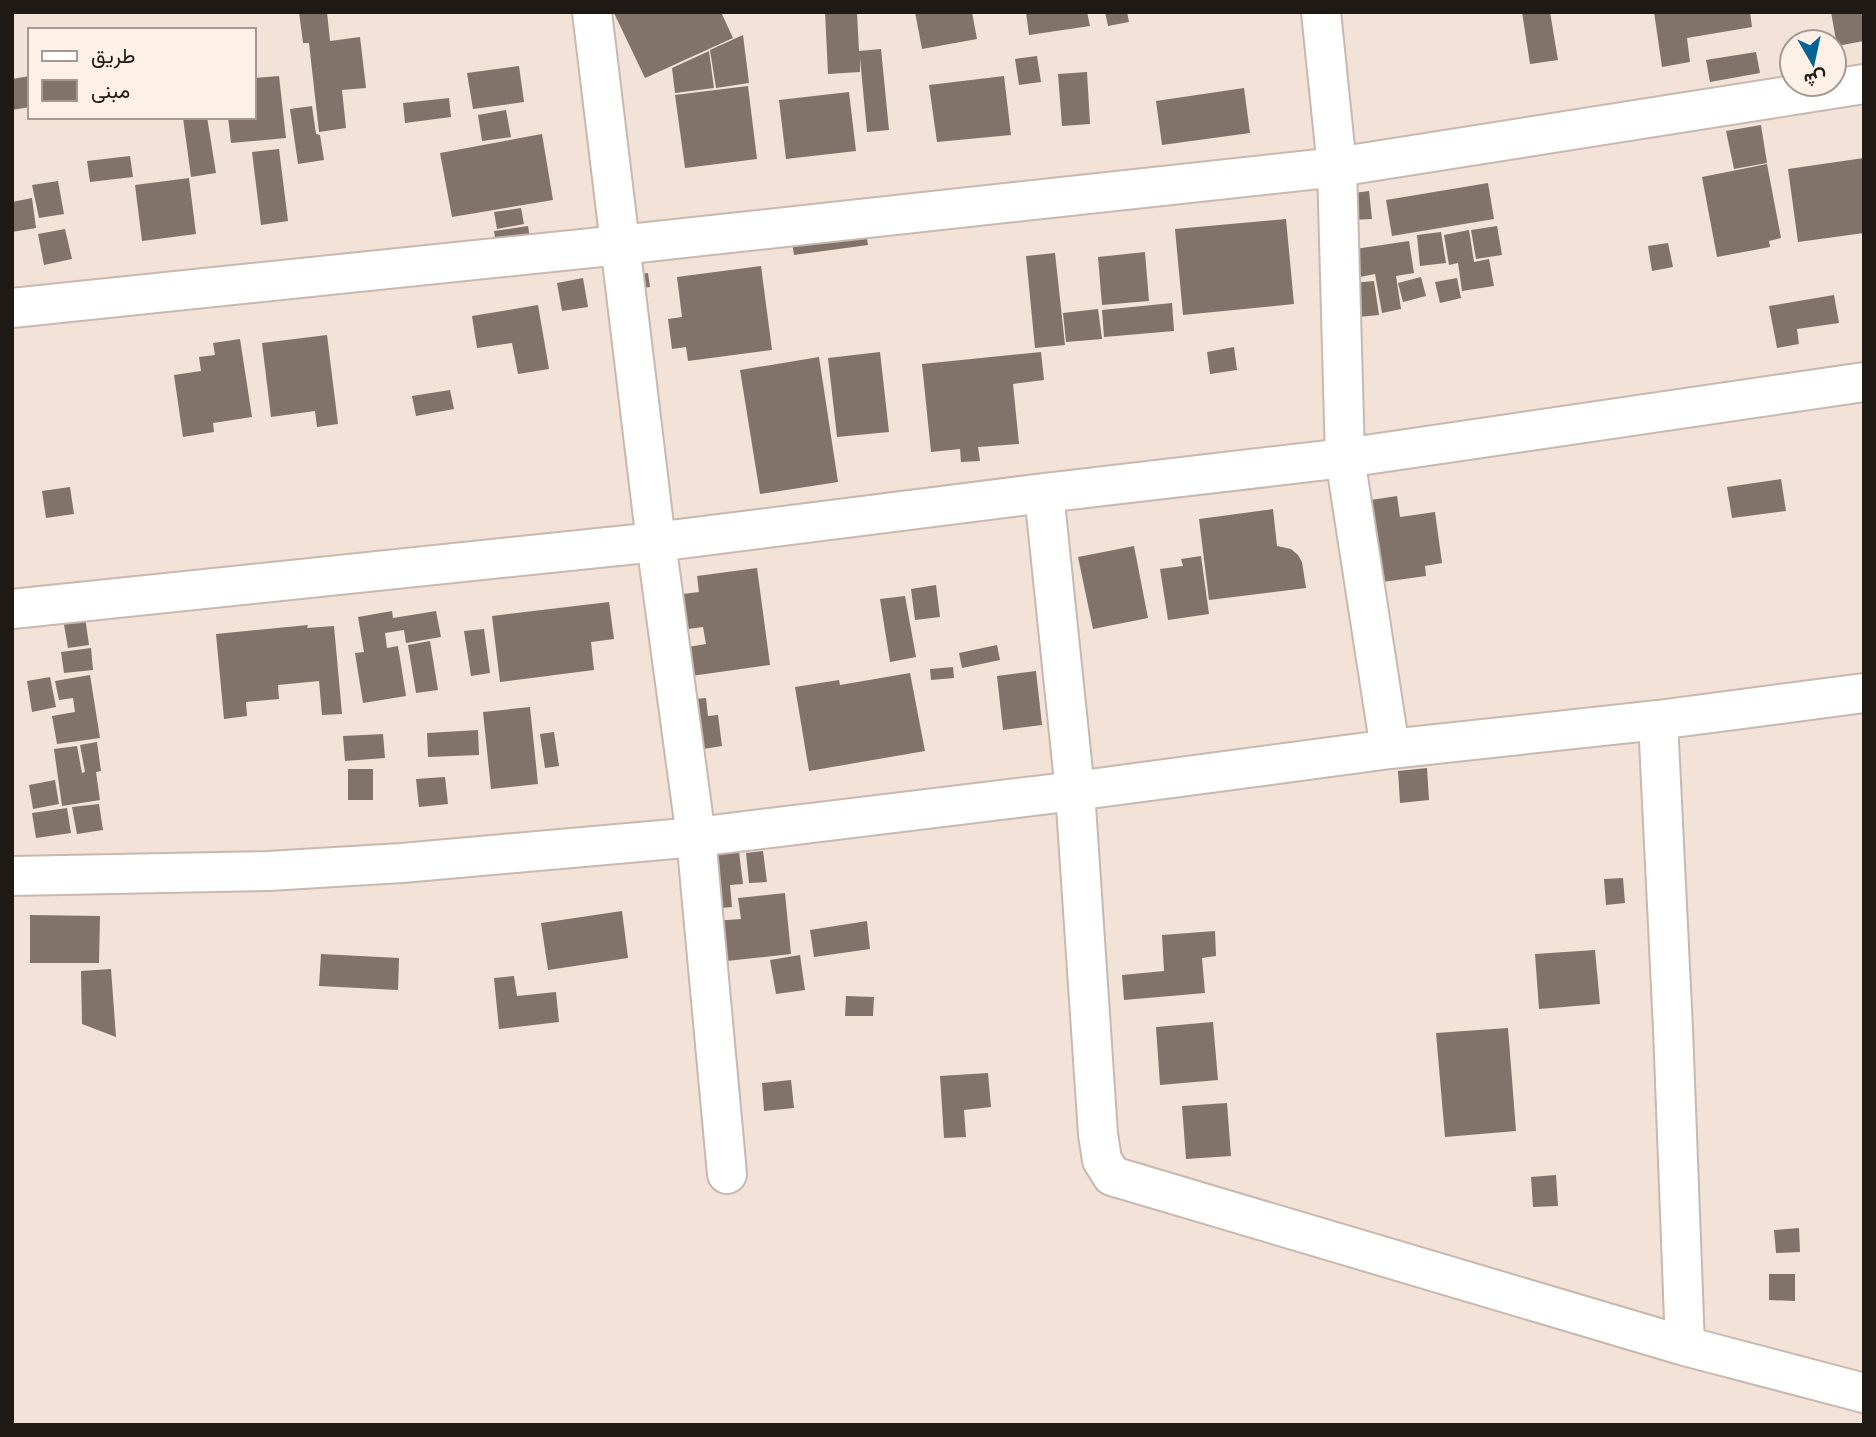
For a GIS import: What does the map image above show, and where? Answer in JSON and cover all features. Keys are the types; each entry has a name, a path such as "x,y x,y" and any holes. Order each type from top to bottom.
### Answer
{"street":[{"path":"592,12 656,542 696,837 727,1174"},
{"path":"1321,12 1337,167 1345,458 1390,749"},
{"path":"12,308 1337,167 1864,84"},
{"path":"12,609 656,542 1044,492 1345,458 1864,383"},
{"path":"1044,492 1075,791 1098,1134 1102,1160 1112,1176 1685,1346 1864,1393"},
{"path":"12,876 268,872 696,837 1390,749 1658,720 1864,693"},
{"path":"1658,720 1685,1346"}],"building":[{"path":"299,12 327,12 330,41 360,37 366,88 342,90 346,128 319,132 309,43 303,43"},
{"path":"721,12 733,38 645,78 614,13"},
{"path":"825,12 857,12 859,51 881,49 889,130 867,132 860,58 860,72 828,74"},
{"path":"915,12 972,12 977,39 922,49"},
{"path":"1026,12 1087,12 1090,26 1029,35"},
{"path":"1105,12 1127,12 1129,22 1108,26"},
{"path":"1522,12 1550,12 1558,60 1530,64"},
{"path":"1654,12 1750,12 1752,27 1687,38 1690,62 1662,67"},
{"path":"1831,12 1864,12 1864,41 1848,44 1848,28 1834,28"},
{"path":"743,35 749,83 716,88 710,50"},
{"path":"709,51 714,88 675,93 672,68"},
{"path":"1756,52 1760,73 1710,82 1706,60"},
{"path":"1037,56 1041,82 1019,85 1015,59"},
{"path":"519,66 524,102 473,109 467,73"},
{"path":"1087,72 1090,124 1062,126 1058,74"},
{"path":"28,76 28,107 12,110 12,79"},
{"path":"279,76 286,138 231,143 228,119 256,119 256,78"},
{"path":"1004,76 1011,135 937,142 929,85"},
{"path":"748,86 757,159 685,168 675,95"},
{"path":"1244,88 1250,133 1162,145 1156,101"},
{"path":"849,92 856,151 786,159 779,100"},
{"path":"449,98 451,117 405,123 403,103"},
{"path":"312,106 316,134 320,135 324,160 298,164 290,109"},
{"path":"506,110 511,137 482,141 478,115"},
{"path":"183,119 207,119 216,173 191,177"},
{"path":"1761,125 1767,163 1734,169 1726,131"},
{"path":"542,134 553,200 452,217 440,153"},
{"path":"279,149 288,221 261,225 252,152"},
{"path":"130,156 133,177 90,182 87,161"},
{"path":"1864,158 1864,233 1798,242 1788,169"},
{"path":"1767,164 1781,238 1769,241 1770,247 1717,257 1702,177"},
{"path":"189,178 196,234 142,241 135,185"},
{"path":"58,181 64,214 39,218 32,185"},
{"path":"1488,183 1494,219 1392,236 1386,200"},
{"path":"1369,191 1372,219 1351,220 1347,194"},
{"path":"32,198 36,228 12,232 12,202"},
{"path":"521,208 524,224 497,229 494,212"},
{"path":"1286,219 1294,304 1183,315 1175,229"},
{"path":"528,226 531,244 497,250 494,231"},
{"path":"1497,226 1502,255 1476,259 1471,230"},
{"path":"865,227 868,245 794,255 791,236"},
{"path":"65,229 72,259 44,265 38,234"},
{"path":"1469,230 1474,262 1489,259 1494,286 1462,291 1458,263 1449,265 1444,235"},
{"path":"1441,232 1446,263 1420,266 1417,235"},
{"path":"1409,241 1414,273 1396,276 1401,309 1382,313 1375,274 1360,277 1355,249"},
{"path":"1668,243 1673,267 1652,271 1648,246"},
{"path":"1145,252 1149,301 1102,305 1098,257"},
{"path":"1055,253 1065,345 1035,348 1026,256"},
{"path":"761,266 772,350 688,361 686,347 672,349 668,319 682,317 677,277"},
{"path":"648,273 650,287 630,290 627,276"},
{"path":"1421,277 1426,296 1403,302 1398,283"},
{"path":"583,278 588,307 562,311 557,283"},
{"path":"1457,278 1461,298 1440,303 1435,282"},
{"path":"1374,281 1379,315 1358,317 1353,283"},
{"path":"1834,295 1839,323 1797,329 1799,344 1777,348 1769,306"},
{"path":"1172,303 1174,331 1104,337 1102,310"},
{"path":"538,305 549,369 518,374 512,343 477,348 472,316"},
{"path":"1098,309 1102,339 1066,342 1063,313"},
{"path":"327,335 338,424 317,427 315,411 271,417 262,343"},
{"path":"240,339 252,417 213,423 214,432 183,437 174,375 201,371 199,357 215,355 213,343"},
{"path":"1234,347 1237,370 1210,374 1207,352"},
{"path":"880,352 889,432 837,437 828,358"},
{"path":"1041,352 1044,380 1013,384 1019,444 978,447 980,461 961,462 960,449 931,452 922,364"},
{"path":"819,357 838,482 760,494 740,370"},
{"path":"450,390 454,409 416,416 412,396"},
{"path":"1781,479 1786,511 1732,518 1727,487"},
{"path":"70,487 74,514 46,518 42,491"},
{"path":"1397,496 1400,517 1435,512 1442,563 1425,566 1426,576 1375,583 1364,501"},
{"path":"1273,509 1277,546 1291,549 1298,555 1302,562 1306,588 1209,600 1199,519"},
{"path":"1134,546 1148,618 1093,629 1078,557"},
{"path":"1201,556 1209,614 1168,620 1160,569 1183,566 1181,559"},
{"path":"757,568 770,665 691,676 688,647 706,644 703,627 688,629 683,594 699,592 697,576"},
{"path":"936,585 940,617 915,620 911,589"},
{"path":"905,596 916,657 890,662 880,599"},
{"path":"609,602 614,639 591,642 594,670 500,682 492,616"},
{"path":"84,610 89,645 68,648 62,613"},
{"path":"392,611 393,618 436,611 441,637 406,643 404,630 385,633 387,648 398,646 406,696 363,703 355,653 364,652 358,617"},
{"path":"308,625 307,628 334,626 342,714 322,715 319,681 278,685 279,699 246,702 247,716 224,719 216,634"},
{"path":"484,629 490,673 471,676 464,631"},
{"path":"430,641 438,690 416,693 408,645"},
{"path":"997,645 1000,660 962,668 959,653"},
{"path":"91,648 93,670 64,673 61,652"},
{"path":"953,667 954,678 931,680 930,669"},
{"path":"1036,671 1042,725 1003,730 997,676"},
{"path":"910,673 925,751 809,771 795,687 839,680 840,685"},
{"path":"90,675 100,738 57,744 52,716 75,712 73,698 59,700 55,681"},
{"path":"50,677 56,707 32,712 27,681"},
{"path":"706,698 708,716 718,715 722,746 691,751 684,700"},
{"path":"530,707 538,784 491,789 483,712"},
{"path":"478,730 479,755 428,757 427,733"},
{"path":"554,732 559,766 545,768 540,734"},
{"path":"383,734 385,758 345,761 343,736"},
{"path":"97,742 101,771 96,772 100,800 62,806 54,749 77,746 82,773 85,772 80,745"},
{"path":"1427,768 1429,800 1400,803 1398,771"},
{"path":"348,769 373,769 373,800 348,800"},
{"path":"445,777 448,804 419,807 416,779"},
{"path":"55,780 59,804 33,809 29,785"},
{"path":"99,804 103,830 77,834 72,807"},
{"path":"67,808 71,833 36,838 32,813"},
{"path":"763,851 767,882 749,883 746,853"},
{"path":"739,852 743,884 730,885 732,907 711,909 706,855"},
{"path":"1623,878 1625,903 1606,905 1604,879"},
{"path":"785,893 791,954 717,962 713,921 741,919 738,898"},
{"path":"622,911 628,958 548,970 541,923"},
{"path":"30,915 100,916 99,963 30,963"},
{"path":"867,921 870,949 814,957 810,930"},
{"path":"1215,931 1216,956 1202,958 1205,993 1124,1000 1122,975 1164,971 1162,935"},
{"path":"1595,950 1600,1004 1539,1009 1535,954"},
{"path":"321,954 399,958 398,990 319,986"},
{"path":"800,955 805,990 776,994 770,960"},
{"path":"111,969 116,1037 82,1024 81,971"},
{"path":"514,976 517,996 556,992 559,1022 499,1029 494,978"},
{"path":"846,996 874,997 873,1016 845,1016"},
{"path":"1213,1022 1218,1080 1160,1085 1156,1027"},
{"path":"1508,1028 1516,1131 1445,1137 1436,1033"},
{"path":"988,1073 991,1107 964,1110 966,1137 944,1138 940,1076"},
{"path":"791,1080 794,1108 764,1111 762,1083"},
{"path":"1227,1103 1231,1156 1186,1159 1182,1106"},
{"path":"1556,1175 1558,1206 1533,1207 1531,1177"},
{"path":"1799,1228 1800,1252 1776,1253 1774,1230"},
{"path":"1769,1274 1795,1274 1795,1301 1769,1300"}]}
